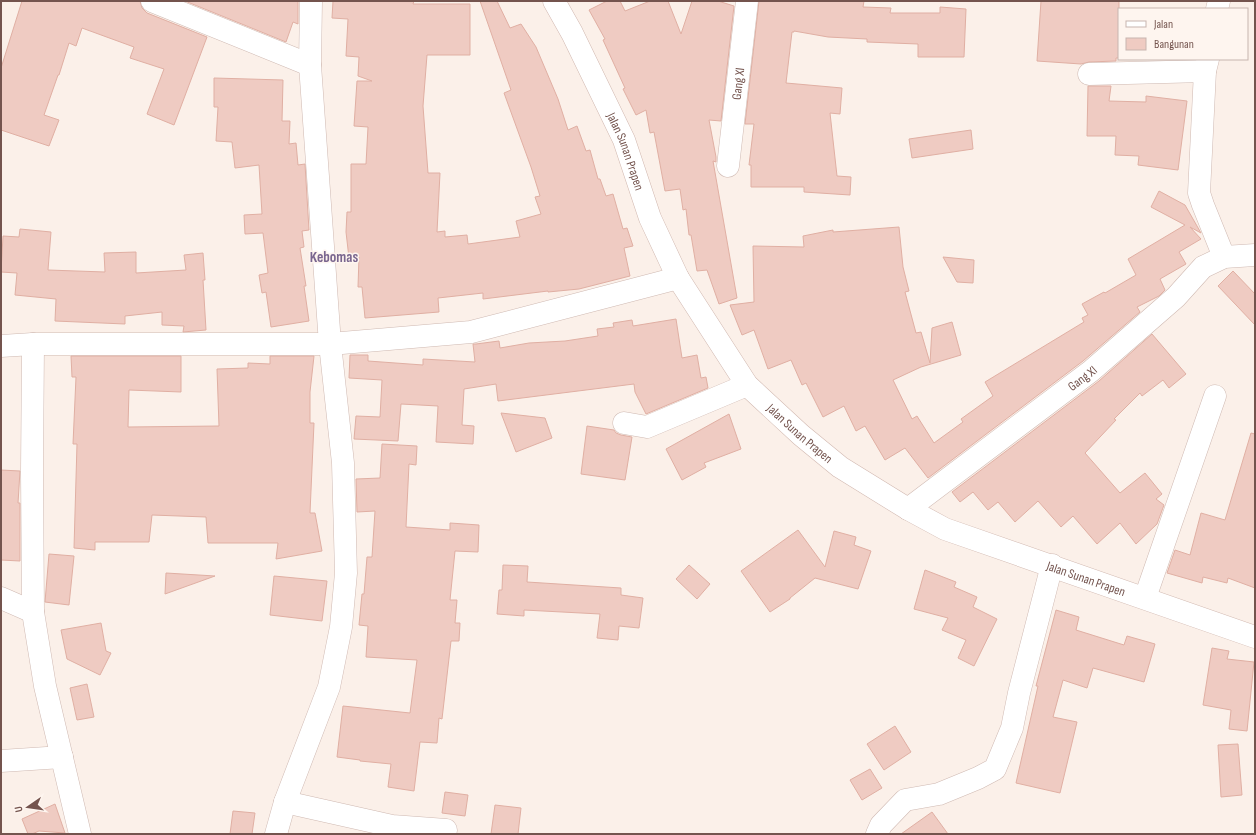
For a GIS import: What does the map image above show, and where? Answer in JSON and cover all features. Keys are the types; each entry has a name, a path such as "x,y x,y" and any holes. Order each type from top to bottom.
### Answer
{"street":[{"path":"152,1 310,65"},
{"path":"276,834 285,802 329,687 341,627 346,573 343,462 330,344 310,65 311,1"},
{"name":"Jalan Sunan Prapen","path":"554,1 572,33 624,140 650,218 678,278 747,385 801,435 840,467 908,509 945,529 1052,565 1255,637"},
{"name":"Gang XI","path":"728,166 746,1"},
{"path":"1089,74 1207,65 1199,193 1224,257"},
{"name":"Gang XI","path":"908,509 1091,371 1176,297 1203,267 1224,257 1255,255"},
{"path":"1,346 32,344 330,344 471,332 678,278"},
{"path":"32,344 34,612 46,686 80,834"},
{"path":"624,423 647,427 747,385"},
{"path":"1145,598 1215,396"},
{"path":"877,834 881,825 905,800 939,794 978,778 995,769 1012,728 1019,692 1052,565"},
{"path":"1,598 34,612"},
{"path":"1,761 62,757"},
{"path":"285,802 392,826 446,830"}],"building":[{"path":"22,1 140,1 142,8 147,13 207,37 174,125 147,114 164,69 130,58 134,47 82,28 76,46 69,43 44,115 59,120 49,146 1,130 1,68"},
{"path":"185,1 298,1 298,24 293,22 286,42"},
{"path":"333,1 414,1 413,4 470,4 470,55 427,55 423,106 428,173 440,173 437,232 445,231 445,237 467,235 468,244 520,237 516,221 541,214 535,197 540,196 504,93 511,90 480,1 497,1 510,28 521,24 536,47 558,99 568,130 577,126 586,151 590,150 598,179 600,179 606,196 613,194 623,229 627,228 633,246 624,248 630,276 579,289 548,291 483,299 483,293 438,298 439,312 365,318 362,287 358,287 359,257 349,258 346,232 347,212 351,212 351,164 366,164 368,127 354,126 357,81 372,81 358,76 359,57 346,56 348,19 332,18"},
{"path":"607,1 620,1 625,11 650,1 668,1 681,34 692,1 718,1 734,6 721,121 709,120 716,157 716,162 713,161 737,298 719,304 707,270 697,271 691,235 689,235 686,209 683,210 680,189 665,191 654,132 650,133 646,110 636,115 623,89 625,88 603,40 605,39 589,10"},
{"path":"759,1 864,1 863,7 891,8 890,13 940,13 940,7 966,9 964,57 918,57 918,44 867,42 867,39 828,37 794,31 792,32 786,83 842,88 840,114 830,113 837,176 851,177 850,195 804,192 804,187 751,187 751,165 749,165 754,124 745,124"},
{"path":"1041,1 1119,1 1118,58 1116,58 1116,61 1089,62 1081,64 1037,61"},
{"path":"214,78 283,80 282,121 290,121 289,144 296,143 298,165 305,164 309,230 302,231 304,247 300,248 306,286 304,286 309,321 271,327 266,292 262,293 259,275 268,273 263,233 245,234 244,215 262,214 259,165 235,168 232,142 216,141 218,107 214,107"},
{"path":"1088,86 1111,86 1109,101 1146,102 1146,96 1187,101 1178,170 1138,165 1139,156 1115,155 1116,136 1087,136"},
{"path":"971,130 973,149 912,158 909,139"},
{"path":"1159,191 1185,205 1201,233 1190,227 1201,239 1179,252 1186,264 1160,279 1165,290 1159,296 1137,307 1140,312 1083,361 928,478 905,448 885,460 865,426 856,431 844,406 823,417 806,383 802,385 791,360 768,369 754,330 742,335 730,305 754,302 753,246 804,247 803,236 833,230 833,232 899,227 903,267 909,291 905,292 916,333 921,332 930,363 932,328 952,322 961,355 921,367 893,380 912,419 917,416 934,443 963,422 961,419 993,396 985,382 1084,322 1082,318 1088,315 1082,304 1136,275 1128,259 1185,225 1151,207"},
{"path":"20,229 51,232 48,270 105,272 104,253 136,252 136,273 186,270 184,255 203,253 206,330 183,332 184,326 162,325 162,312 125,316 125,324 55,321 56,299 15,295 17,273 1,272 3,236 19,237"},
{"path":"943,257 974,260 973,283 957,282"},
{"path":"1233,271 1255,294 1255,325 1218,286"},
{"path":"676,319 682,358 697,355 701,378 706,377 708,388 646,414 635,392 634,384 498,401 496,384 464,389 462,425 474,426 473,444 436,442 438,406 401,404 398,441 354,439 356,416 380,417 382,380 349,378 350,355 368,355 368,361 423,365 423,359 475,362 473,344 499,341 500,348 529,343 565,341 598,336 597,329 614,327 613,323 632,320 633,326"},
{"path":"1152,334 1186,374 1169,388 1163,380 1142,396 1140,393 1114,419 1116,420 1085,453 1120,493 1145,473 1162,494 1156,499 1164,505 1157,524 1136,544 1120,523 1097,544 1073,516 1061,527 1038,501 1015,522 998,502 988,510 973,492 960,502 952,492 1099,381"},
{"path":"71,356 181,356 181,392 129,390 128,427 219,426 217,369 248,368 248,363 270,364 270,356 314,356 310,392 310,423 314,423 310,513 315,513 322,551 276,559 278,543 208,543 206,517 152,515 149,542 95,542 95,550 74,548 77,444 73,444 76,377 72,377"},
{"path":"501,413 545,418 552,438 516,452"},
{"path":"729,414 741,449 704,463 706,467 682,480 666,449"},
{"path":"587,426 614,430 616,433 621,435 632,437 625,480 581,474"},
{"path":"1251,433 1255,434 1255,588 1228,578 1227,583 1203,577 1202,583 1167,573 1175,550 1190,555 1201,513 1225,520"},
{"path":"382,444 417,446 416,465 409,464 406,527 450,530 450,523 479,525 478,552 455,551 450,600 457,600 455,623 460,623 459,641 451,641 442,719 439,718 437,743 420,742 414,791 388,787 391,764 337,757 343,706 410,713 417,660 366,657 368,626 359,625 362,594 364,594 367,557 372,557 375,511 357,512 356,479 380,478"},
{"path":"1,470 20,471 18,503 20,503 20,561 1,560"},
{"path":"798,530 825,567 834,531 856,537 854,545 871,551 858,589 815,578 790,599 770,612 741,571"},
{"path":"49,554 74,556 69,605 45,602"},
{"path":"503,565 528,566 527,582 621,588 621,595 643,598 639,628 619,626 618,640 597,638 600,614 524,610 524,616 497,614 499,590 502,590"},
{"path":"689,565 710,584 697,599 676,579"},
{"path":"925,570 956,582 954,587 977,597 973,607 997,619 974,666 958,658 966,640 942,630 948,618 914,609"},
{"path":"166,573 215,576 165,594"},
{"path":"274,576 327,581 322,621 270,615"},
{"path":"1056,610 1079,617 1076,630 1124,645 1127,636 1155,644 1144,682 1093,668 1087,688 1063,680 1053,717 1077,722 1060,793 1016,783 1038,686 1036,686"},
{"path":"101,623 106,651 111,653 100,675 67,659 61,630"},
{"path":"1212,648 1229,651 1227,659 1254,662 1247,731 1229,729 1231,710 1203,705"},
{"path":"87,684 94,717 77,720 70,688"},
{"path":"895,726 911,752 884,770 867,744"},
{"path":"1238,744 1242,795 1221,797 1218,745"},
{"path":"870,769 882,788 862,800 850,780"},
{"path":"445,792 468,795 465,816 442,813"},
{"path":"55,804 65,833 39,831 28,834 22,819"},
{"path":"495,805 521,808 518,834 491,834"},
{"path":"233,811 255,813 252,834 230,834"},
{"path":"932,812 948,834 901,834"}],"district":[{"name":"Kebomas","path":"334,257"}]}
